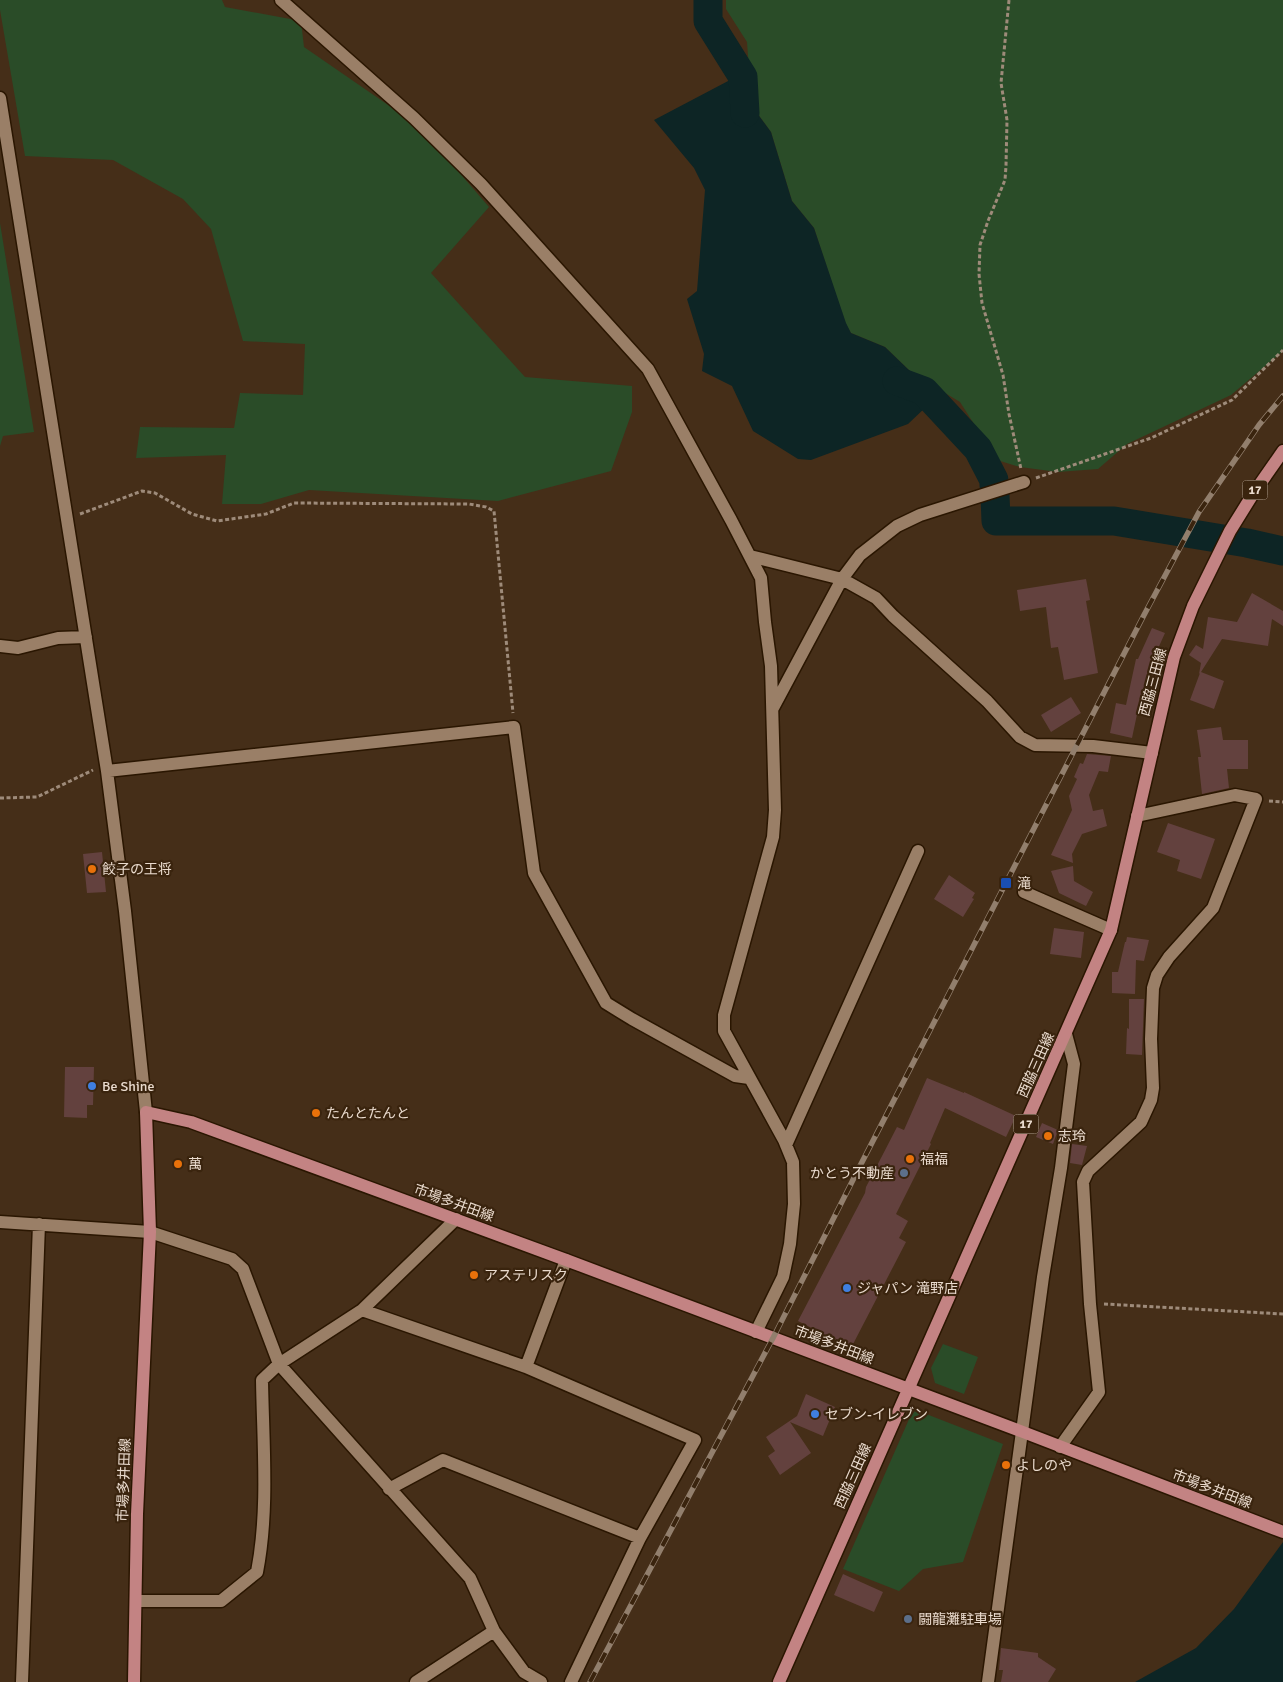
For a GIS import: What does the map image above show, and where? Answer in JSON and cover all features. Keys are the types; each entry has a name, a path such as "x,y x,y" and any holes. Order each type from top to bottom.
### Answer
{"main road":[{"name":"西脇三田線","path":"779,1682 1111,930 1174,657 1193,606 1220,549 1253,494 1283,451"},
{"name":"市場多井田線","path":"134,1682 137,1514 150,1232 146,1112 191,1122 456,1219 1060,1446 1278,1531"}],"street":[{"path":"280,0 414,118 481,184 648,369 761,578 771,666 774,837 724,1015 724,1031 786,1145 793,1162 794,1204 790,1244 782,1278 756,1332"},
{"path":"0,98 2,126 107,768 125,911 146,1112"},
{"path":"773,708 842,580 860,555 897,526 920,515 1024,482"},
{"path":"750,556 842,580 876,598 893,616 987,701 1020,737 1035,744 1093,746 1152,753"},
{"path":"0,646 18,648 58,638 86,637"},
{"path":"107,768 514,726 534,873 606,1003 735,1076 749,1078"},
{"path":"1060,1446 1099,1392 1090,1304 1083,1182 1088,1171 1141,1122 1151,1100 1153,1088 1151,1040 1153,988 1157,974 1168,957 1213,908 1256,799 1235,795 1137,816"},
{"path":"786,1145 918,851"},
{"path":"1024,892 1111,930"},
{"path":"988,1682 1074,1064 1066,1034"},
{"path":"136,1601 221,1601 257,1572 262,1549 262,1380 279,1364 362,1310 456,1219"},
{"path":"0,1222 150,1232 232,1260 243,1269 279,1364 470,1578 494,1631 524,1672 541,1682"},
{"path":"22,1682 39,1224"},
{"path":"526,1367 566,1260"},
{"path":"362,1310 526,1367 695,1440 640,1538 571,1682"},
{"path":"389,1489 443,1460 640,1538"},
{"path":"416,1682 494,1631"}],"path":[{"path":"1009,0 1001,83 1007,120 1006,173 980,245 979,274 982,302 1003,375 1009,414 1024,482 1151,438 1232,400 1283,350"},
{"path":"67,519 142,492 155,493 192,514 217,521 266,514 294,503 468,504 486,506 494,511 514,726"},
{"path":"0,798 38,797 107,768"},
{"path":"1090,1304 1283,1314"}],"green space":[{"path":"0,0 222,0 225,7 301,21 304,47 420,127 489,207 431,273 525,377 632,386 632,412 611,471 498,501 309,490 261,504 222,504 226,455 136,458 140,427 234,428 240,393 303,395 305,344 243,341 211,229 183,199 113,160 25,156 0,10"},
{"path":"726,0 1283,0 1283,351 1231,395 1127,444 1098,469 1058,472 1020,467 997,460 960,402 912,373 885,347 851,333 845,323 814,228 792,201 771,132 757,113 749,70 747,42 726,9"},
{"path":"0,223 34,432 3,436 0,446"},
{"path":"943,1344 978,1357 964,1394 935,1383 931,1368"},
{"path":"916,1410 1003,1444 963,1562 923,1569 899,1591 843,1569 910,1417"}],"water":[{"path":"749,70 757,113 771,132 792,201 814,228 851,333 885,347 912,373 941,391 924,403 927,406 908,424 811,460 798,459 753,431 732,386 702,371 704,354 687,299 697,291 705,190 694,168 654,120"},
{"path":"1283,1542 1283,1682 1135,1682 1196,1648 1234,1609"}],"building":[{"path":"1086,579 1090,600 1086,601 1098,673 1064,680 1058,647 1051,648 1046,607 1020,611 1017,590"},
{"path":"1252,593 1283,611 1283,626 1272,619 1268,646 1222,639 1201,672 1224,681 1214,709 1190,700 1200,673 1201,663 1189,655 1196,645 1203,649 1208,617 1237,622"},
{"path":"1152,628 1165,633 1152,662 1161,664 1151,708 1139,705 1132,738 1110,733 1116,703 1126,705 1136,659 1138,659"},
{"path":"1071,697 1081,713 1051,732 1041,715"},
{"path":"1221,727 1223,740 1248,740 1248,769 1227,769 1229,788 1202,794 1198,757 1201,757 1197,730"},
{"path":"1087,754 1111,756 1108,772 1099,771 1089,795 1093,811 1103,809 1107,826 1082,834 1072,854 1073,863 1051,855 1072,810 1069,796 1077,779 1074,777 1080,763 1083,764"},
{"path":"1168,823 1215,839 1201,879 1177,871 1180,860 1157,852"},
{"path":"102,852 106,892 87,893 83,854"},
{"path":"1073,866 1074,881 1093,892 1086,906 1059,893 1051,871"},
{"path":"949,875 975,893 972,898 974,899 963,917 934,899"},
{"path":"1054,928 1084,932 1081,958 1050,954"},
{"path":"1127,937 1149,940 1144,961 1136,960 1135,994 1112,993 1112,972 1118,972"},
{"path":"1129,999 1144,999 1142,1055 1126,1054 1127,1028 1129,1029"},
{"path":"65,1067 94,1067 93,1105 87,1105 87,1118 64,1117"},
{"path":"927,1078 964,1092 1016,1116 1006,1137 945,1108 931,1144 896,1214 908,1221 899,1238 906,1242 851,1348 798,1321 897,1127 904,1130"},
{"path":"1042,1123 1058,1130 1053,1144 1036,1137"},
{"path":"1072,1144 1087,1146 1082,1165 1070,1163"},
{"path":"806,1394 835,1407 823,1436 790,1422 811,1453 780,1475 768,1456 775,1451 766,1437 797,1416"},
{"path":"843,1574 883,1592 874,1612 834,1595"},
{"path":"1001,1648 1038,1653 1038,1657 1056,1669 1048,1682 1001,1682 1003,1670 999,1670"}],"waterway":[{"path":"708,0 708,21 743,77 745,113"},
{"path":"897,381 924,391 978,449 994,480 994,485"},
{"path":"995,495 996,521 1114,521 1247,543 1283,551"}],"railway":[{"path":"590,1682 773,1338 1144,615 1199,512 1259,425 1283,396"}],"place":[{"name":"餃子の王将","path":"92,869"},
{"name":"滝","path":"1006,883"},
{"name":"Be Shine","path":"92,1086"},
{"name":"たんとたんと","path":"316,1113"},
{"name":"志玲","path":"1048,1136"},
{"name":"福福","path":"910,1159"},
{"name":"萬","path":"178,1164"},
{"name":"かとう不動産","path":"904,1173"},
{"name":"アステリスク","path":"474,1275"},
{"name":"ジャパン 滝野店","path":"847,1288"},
{"name":"セブン-イレブン","path":"815,1414"},
{"name":"よしのや","path":"1006,1465"},
{"name":"闘龍灘駐車場","path":"908,1619"}]}
